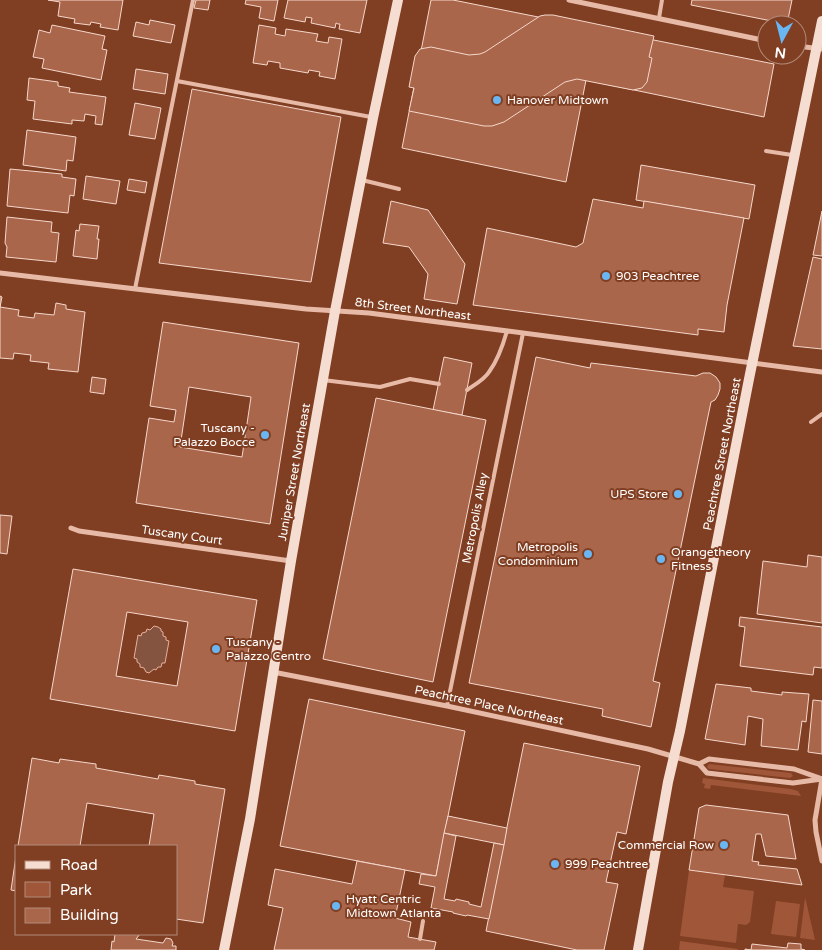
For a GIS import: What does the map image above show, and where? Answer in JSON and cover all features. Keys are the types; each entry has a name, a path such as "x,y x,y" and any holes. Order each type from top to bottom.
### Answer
{"main road":[{"name":"Juniper Street Northeast","path":"224,950 250,819 291,562 335,311 398,0"},
{"name":"Peachtree Street Northeast","path":"638,950 668,782 680,731 795,156 819,48 822,21"}],"street":[{"path":"569,0 757,39"},
{"name":"8th Street Northeast","path":"0,273 306,309 369,313 822,372"},
{"name":"Tuscany Court","path":"71,528 79,531 291,562"},
{"name":"Peachtree Place Northeast","path":"274,672 447,706 648,749 699,764 707,773 793,783 822,779"},
{"name":"Peachtree Place Northeast","path":"699,764 709,760 794,769 822,779"},
{"path":"822,779 815,820 822,861"}],"lane":[{"path":"135,289 193,0"},
{"path":"658,18 662,0"},
{"path":"177,81 373,118"},
{"path":"766,151 795,156"},
{"path":"362,180 399,189"},
{"path":"466,390 489,372 502,348 507,331"},
{"name":"Metropolis Alley","path":"447,706 523,333"},
{"path":"323,380 380,387 410,379 439,384"},
{"path":"811,422 822,414"},
{"path":"420,939 423,921"}],"green space":[{"path":"709,764 791,773 793,776 790,778 709,769 707,767"},
{"path":"703,778 791,789 798,791 801,796 711,785 710,789 704,788"},
{"path":"689,870 725,875 723,887 754,891 750,922 746,925 738,924 736,943 680,936"},
{"path":"805,898 806,901 815,940 800,938"},
{"path":"776,901 800,904 796,937 771,934"},
{"path":"680,941 738,949 738,950 679,950"}],"shaded area":[{"path":"154,626 161,629 163,636 169,641 165,663 162,663 161,667 149,673 140,667 137,659 134,658 138,635 141,636 147,629 150,630"}],"building":[{"path":"48,0 123,0 118,30 100,27 101,24 91,22 90,25 74,23 75,19 58,16 60,2"},
{"path":"196,0 210,0 208,10 194,8"},
{"path":"246,0 278,0 274,21 259,18 261,7 245,4"},
{"path":"288,0 367,0 360,33 339,29 340,24 336,23 335,28 311,23 312,18 306,17 305,22 284,18"},
{"name":"Hanover Midtown","path":"431,0 453,0 757,61 757,65 774,65 764,117 586,80 566,182 402,148"},
{"path":"692,0 792,0 789,15 757,15 757,18 691,5"},
{"path":"553,15 654,36 649,57 652,58 647,82 642,88 633,90 577,79 565,82 504,122 492,126 409,111 414,88 409,87 415,56 420,49 431,47 469,55 480,54 540,16"},
{"path":"150,20 175,25 171,43 133,36 136,22 149,25"},
{"path":"52,25 105,36 102,49 107,50 101,80 42,68 44,59 33,57 39,30 50,33"},
{"path":"259,25 276,28 275,34 285,36 286,29 318,34 316,41 328,43 329,37 342,39 335,79 319,76 320,72 309,70 308,73 280,68 280,63 268,61 267,65 253,63"},
{"path":"136,69 168,74 165,94 133,89"},
{"path":"29,78 58,82 58,86 70,88 69,92 106,97 102,125 95,124 96,116 85,114 84,121 72,120 72,124 33,119 35,101 27,100"},
{"path":"192,89 341,117 311,282 159,263"},
{"path":"135,103 161,108 155,139 129,135"},
{"path":"27,130 76,137 73,161 67,160 66,171 23,165"},
{"path":"641,165 755,185 749,219 636,200"},
{"path":"10,169 62,174 62,177 76,179 74,196 70,195 68,213 7,206"},
{"path":"86,176 120,181 116,204 83,199"},
{"path":"129,179 147,182 145,193 127,190"},
{"name":"903 Peachtree","path":"593,199 643,208 644,201 744,218 727,305 724,332 698,329 698,335 473,305 487,228 576,247 583,243"},
{"path":"391,201 428,210 465,264 457,304 424,299 428,274 409,247 383,243"},
{"path":"822,211 822,256 813,255"},
{"path":"7,217 52,222 51,232 59,233 56,262 6,257"},
{"path":"80,224 99,226 97,259 73,256 76,230 79,231"},
{"path":"813,257 822,259 822,349 793,346"},
{"path":"56,303 66,305 66,309 85,312 78,372 48,369 49,363 30,361 31,355 14,353 13,359 0,358 0,307 19,310 18,316 34,318 35,313 54,315"},
{"name":"Tuscany - Palazzo Bocce","path":"163,322 299,343 270,524 136,503 149,418 174,422 176,410 150,406","holes":["189,387 251,397 242,457 180,447"]},
{"path":"444,357 472,363 462,415 433,410"},
{"name":"Metropolis Condominium","path":"536,357 590,368 591,363 696,376 710,373 720,383 718,395 711,402 653,681 660,683 651,727 602,716 603,709 469,683"},
{"path":"92,377 106,379 104,394 90,392"},
{"path":"376,398 486,420 433,682 323,659"},
{"path":"0,515 12,516 7,554 0,553"},
{"path":"808,555 822,557 822,623 757,614 763,561 807,567"},
{"name":"Tuscany - Palazzo Centro","path":"73,569 257,600 235,731 50,699","holes":["127,612 188,622 177,686 116,676"]},
{"path":"740,617 822,627 822,668 814,667 813,675 740,666 745,627 739,626"},
{"path":"716,684 751,688 751,691 782,695 782,692 809,694 806,722 802,721 798,750 761,746 763,719 748,716 745,745 705,739"},
{"path":"309,699 465,731 436,876 280,846"},
{"path":"813,700 822,701 822,754 808,752"},
{"name":"999 Peachtree","path":"524,743 640,766 626,834 617,832 606,882 618,884 604,950 577,950 486,931"},
{"path":"32,758 59,763 60,759 96,764 96,768 158,779 159,775 195,781 195,784 225,789 203,923 178,919 178,845 149,845 154,814 87,803 80,845 18,845"},
{"name":"Commercial Row","path":"706,805 788,815 796,859 766,856 761,834 756,834 752,861 759,862 758,865 797,869 802,885 689,870 699,808"},
{"path":"448,816 507,828 504,845 444,833"},
{"path":"444,833 456,836 444,899 455,901 456,899 481,907 494,843 504,845 489,919 431,908 435,887 419,884 421,874 436,876"},
{"name":"Hyatt Centric Midtown Atlanta","path":"357,861 405,870 395,918 411,922 408,937 436,942 434,950 274,950 283,908 268,905 275,869 352,884"},
{"path":"15,863 15,891 11,890"},
{"path":"115,935 139,935 136,939 163,943 166,938 171,939 172,946 176,946 176,950 111,950 112,941 114,942"},
{"path":"788,943 801,944 801,949 805,950 751,950 752,944 787,948"}],"place":[{"name":"Hanover Midtown","path":"497,100"},
{"name":"903 Peachtree","path":"606,276"},
{"name":"Tuscany - Palazzo Bocce","path":"265,435"},
{"name":"UPS Store","path":"678,494"},
{"name":"Metropolis Condominium","path":"588,554"},
{"name":"Orangetheory Fitness","path":"661,559"},
{"name":"Tuscany - Palazzo Centro","path":"216,649"},
{"name":"Commercial Row","path":"724,845"},
{"name":"999 Peachtree","path":"555,864"},
{"name":"Hyatt Centric Midtown Atlanta","path":"336,906"}]}
